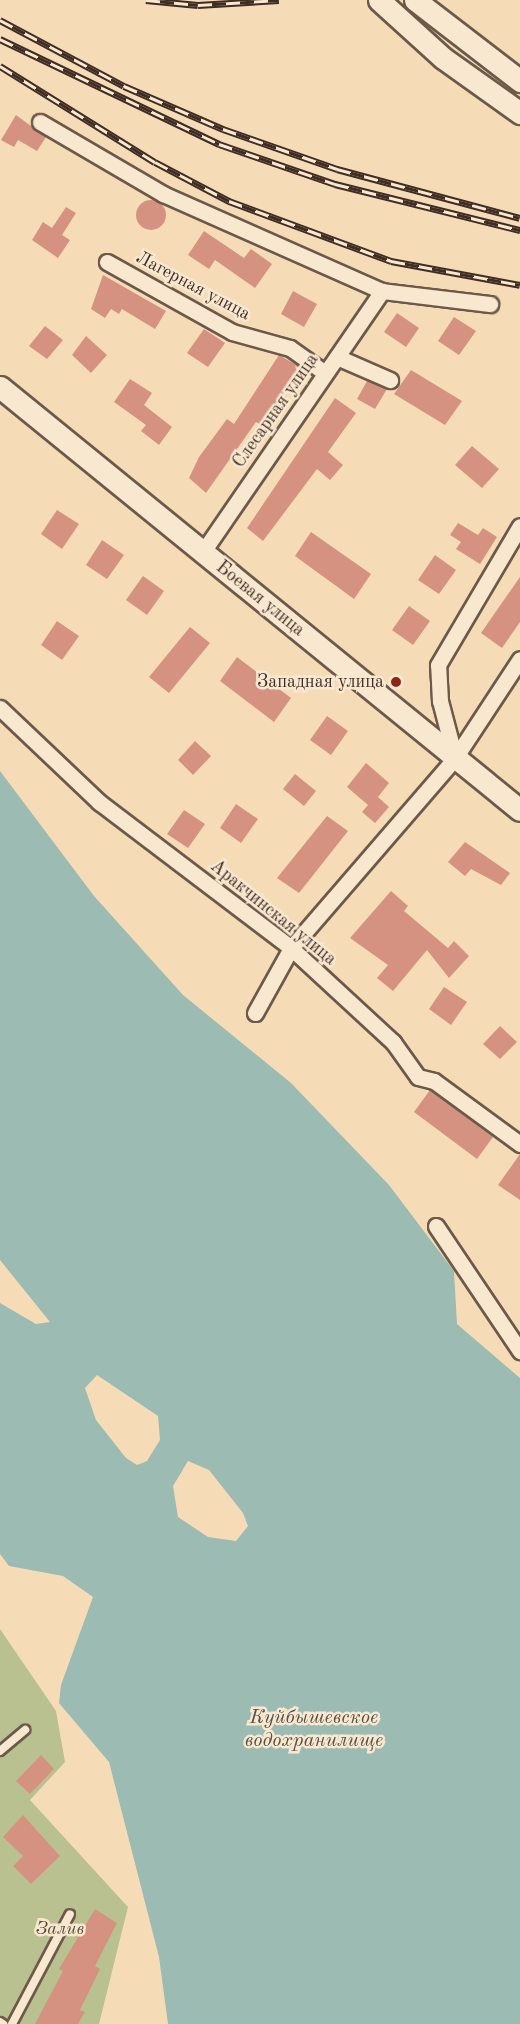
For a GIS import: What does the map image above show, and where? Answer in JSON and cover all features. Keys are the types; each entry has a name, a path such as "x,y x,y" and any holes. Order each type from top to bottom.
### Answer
{"main road":[{"path":"379,0 442,58 520,113"},
{"path":"416,0 520,81"},
{"name":"Боевая улица","path":"0,387 520,810"}],"street":[{"path":"40,122 163,195 382,291 490,304"},
{"name":"Лагерная улица","path":"107,262 232,332 290,348 325,373"},
{"name":"Слесарная улица","path":"202,553 382,291"},
{"path":"337,357 390,380"},
{"path":"455,758 440,701 438,665 520,526"},
{"path":"255,1013 291,948 455,758 520,659"},
{"name":"Аракчинская улица","path":"0,708 99,802 291,948 393,1042 418,1077 434,1081 520,1144"},
{"path":"436,1226 520,1351"}],"lane":[{"path":"0,1751 25,1730"},
{"path":"12,2024 70,1914"}],"green space":[{"name":"Залив","path":"0,1629 56,1711 65,1762 30,1800 128,1907 99,2024 0,2024"}],"water":[{"name":"Куйбышевское водохранилище","path":"0,771 94,896 183,995 291,1083 389,1185 454,1271 457,1324 520,1378 520,2024 168,2024 159,1957 109,1762 59,1703 61,1685 93,1597 63,1576 9,1566 0,1554 0,1303 36,1324 50,1322 0,1260","holes":["97,1375 158,1416 160,1440 147,1461 137,1465 126,1458 96,1420 85,1388","188,1461 209,1470 243,1513 248,1526 236,1541 208,1537 178,1517 173,1486"]}],"building":[{"path":"16,115 46,137 37,151 18,140 14,147 1,140"},
{"path":"151,200 162,204 166,215 162,226 151,230 140,226 136,215 140,204"},
{"path":"66,207 76,213 62,235 70,240 58,258 32,240 43,222 52,228"},
{"path":"204,231 244,258 251,249 272,264 255,288 215,260 209,269 188,255"},
{"path":"103,275 166,311 155,329 122,309 119,314 111,309 105,318 91,309"},
{"path":"293,291 317,304 304,327 281,314"},
{"path":"397,313 419,328 406,347 384,332"},
{"path":"454,317 476,331 459,355 438,341"},
{"path":"45,326 63,340 47,359 29,346"},
{"path":"204,329 225,343 208,367 187,353"},
{"path":"86,336 107,355 91,373 72,355"},
{"path":"279,355 300,367 263,426 256,422 206,493 189,478 199,457 227,419 234,424"},
{"path":"411,370 462,401 445,425 394,394"},
{"path":"130,379 152,393 144,405 172,427 159,445 141,431 146,425 114,402"},
{"path":"367,381 387,389 375,409 357,399"},
{"path":"335,398 356,413 328,452 343,465 330,480 317,469 263,541 247,528"},
{"path":"472,446 499,469 482,488 455,465"},
{"path":"57,510 79,524 62,549 41,534"},
{"path":"458,523 478,535 483,528 497,537 480,564 456,549 461,542 450,535"},
{"path":"311,532 371,574 354,599 295,556"},
{"path":"102,540 124,555 107,579 86,565"},
{"path":"435,555 456,570 439,594 418,580"},
{"path":"143,576 164,591 147,615 126,600"},
{"path":"520,577 520,622 502,648 481,633"},
{"path":"409,606 430,621 413,645 392,630"},
{"path":"57,621 79,636 62,660 41,645"},
{"path":"190,627 210,643 169,693 149,677"},
{"path":"237,657 291,698 274,722 220,681"},
{"path":"327,716 348,731 331,755 310,740"},
{"path":"195,741 211,756 193,775 178,760"},
{"path":"366,763 389,783 378,797 389,807 375,823 362,812 368,805 347,787"},
{"path":"295,774 316,791 304,806 283,789"},
{"path":"236,804 258,819 241,843 220,828"},
{"path":"184,810 205,824 188,848 167,834"},
{"path":"327,816 348,831 299,893 277,878"},
{"path":"465,842 510,873 501,885 471,869 465,876 448,862"},
{"path":"391,891 408,906 404,911 448,948 454,941 469,956 449,978 427,950 393,991 377,978 388,965 350,938"},
{"path":"444,987 467,1002 451,1025 429,1009"},
{"path":"500,1026 517,1042 500,1059 483,1044"},
{"path":"430,1090 493,1137 477,1159 414,1112"},
{"path":"520,1154 520,1200 498,1185"},
{"path":"41,1755 54,1769 30,1794 16,1781"},
{"path":"23,1815 60,1856 31,1884 13,1866 23,1856 3,1837"},
{"path":"95,1909 117,1923 95,1966 100,1969 80,2010 85,2012 78,2024 35,2024 63,1971 59,1969"}],"railway":[{"path":"146,0 198,5 279,0"},
{"path":"0,20 124,86 223,129 337,169 520,218"},
{"path":"0,39 219,144 335,184 520,230"},
{"path":"0,66 155,162 229,201 391,261 520,285"}],"place":[{"name":"Западная улица","path":"396,682"}]}
